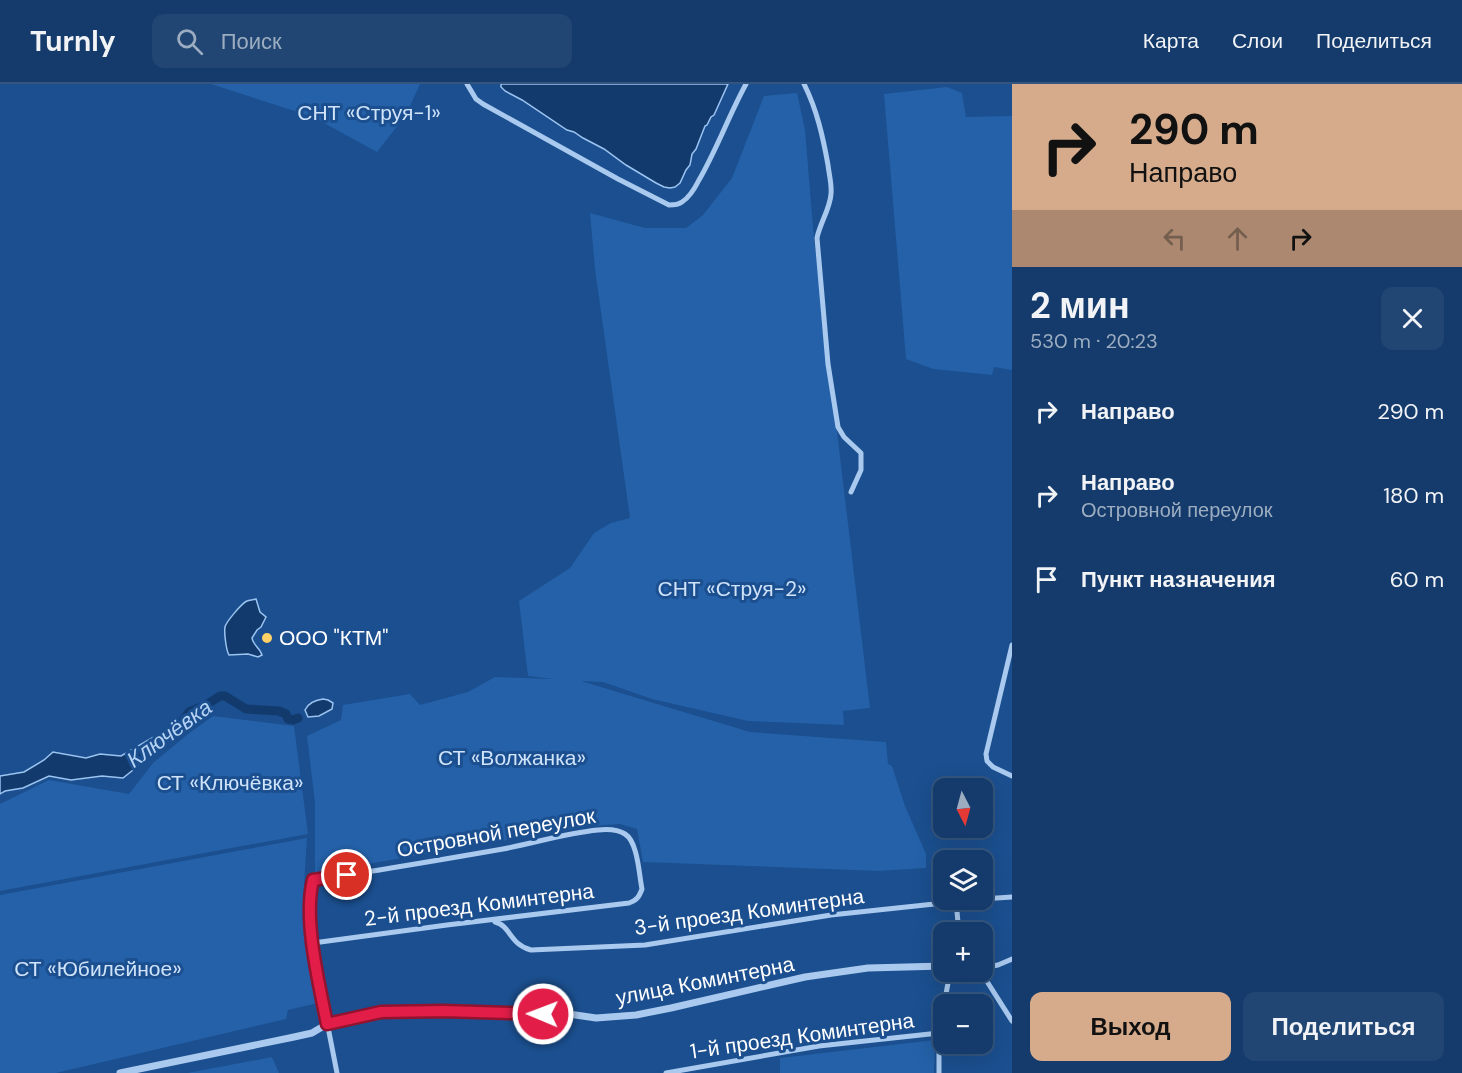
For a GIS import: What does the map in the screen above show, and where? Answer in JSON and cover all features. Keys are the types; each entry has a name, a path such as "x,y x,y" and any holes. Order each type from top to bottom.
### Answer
{"street":[{"path":"467,84 476,99 483,104 669,205 681,203 694,188 708,166 746,84"},
{"path":"804,84 814,105 830,177 831,193 817,238 828,364 838,426 844,437 861,453 861,470 851,492"},
{"path":"1012,645 986,754 987,761 993,767 1012,776"},
{"path":"1005,679 1012,683"},
{"name":"Островной переулок","path":"313,943 309,906 313,880 439,861 573,833 601,830 624,832 634,846 642,889"},
{"name":"2-й проезд Коминтерна","path":"313,943 629,903 636,901 642,889"},
{"path":"993,898 1012,897"},
{"name":"3-й проезд Коминтерна","path":"484,921 499,922 514,941 531,950 645,945 831,915 933,903"},
{"path":"313,943 338,1073"},
{"path":"993,967 1010,960"},
{"name":"улица Коминтерна","path":"120,1073 312,1033 327,1024 381,1012 562,1013 596,1018 636,1015 816,975 868,968 933,966"},
{"path":"989,982 1012,1021"},
{"name":"1-й проезд Коминтерна","path":"666,1073 819,1047 933,1033"},
{"path":"939,1073 940,1054"}],"green space":[{"name":"СНТ «Струя-1»","path":"211,84 420,84 406,115 377,152 313,117"},
{"path":"947,87 962,93 966,117 1012,116 1012,370 994,367 992,375 933,369 906,359 884,94"},
{"name":"СНТ «Струя-2»","path":"797,93 805,130 814,239 870,708 843,711 844,725 748,721 652,699 603,682 581,681 750,732 886,742 888,764 892,766 905,806 926,854 926,868 879,871 643,862 637,829 620,824 588,826 315,873 315,803 307,736 341,720 343,705 410,694 420,705 468,692 495,677 554,679 528,676 519,601 570,568 594,533 611,523 630,518 595,269 590,213 645,228 686,228 703,215 732,178 764,96"},
{"name":"СТ «Ключёвка»","path":"213,716 294,726 308,834 0,891 0,804 49,780 129,794 153,763"},
{"name":"СТ «Юбилейное»","path":"307,838 303,901 318,1003 288,1010 286,1019 56,1073 0,1073 0,895"},
{"path":"933,1040 934,1073 780,1073 780,1058"},
{"path":"272,1057 279,1073 187,1073"}],"water":[{"path":"501,84 728,84 714,115 705,126 692,154 690,165 680,183 670,188 656,183 604,149 567,130 505,91"},
{"path":"256,599 260,612 266,617 252,638 262,655 258,657 248,654 229,655 225,637 226,625 245,602"},
{"path":"323,699 333,703 332,709 319,716 308,717 306,708 312,702"},
{"name":"Ключёвка","path":"180,725 162,747 144,759 123,778 102,776 71,780 49,776 23,788 0,794 0,776 24,772 53,752 86,758 100,754 121,756"}],"waterway":[{"name":"Ключёвка","path":"172,731 180,725 189,712 220,696 225,696 246,709 279,711 286,714 288,719 298,718"}],"place":[{"name":"ООО \"КТМ\"","path":"267,638"}],"route":[{"path":"347,875 313,880 310,889 309,906 313,943 327,1024 381,1012 543,1014"}],"park label":[{"name":"СТ «Волжанка»","path":"512,758"}]}
